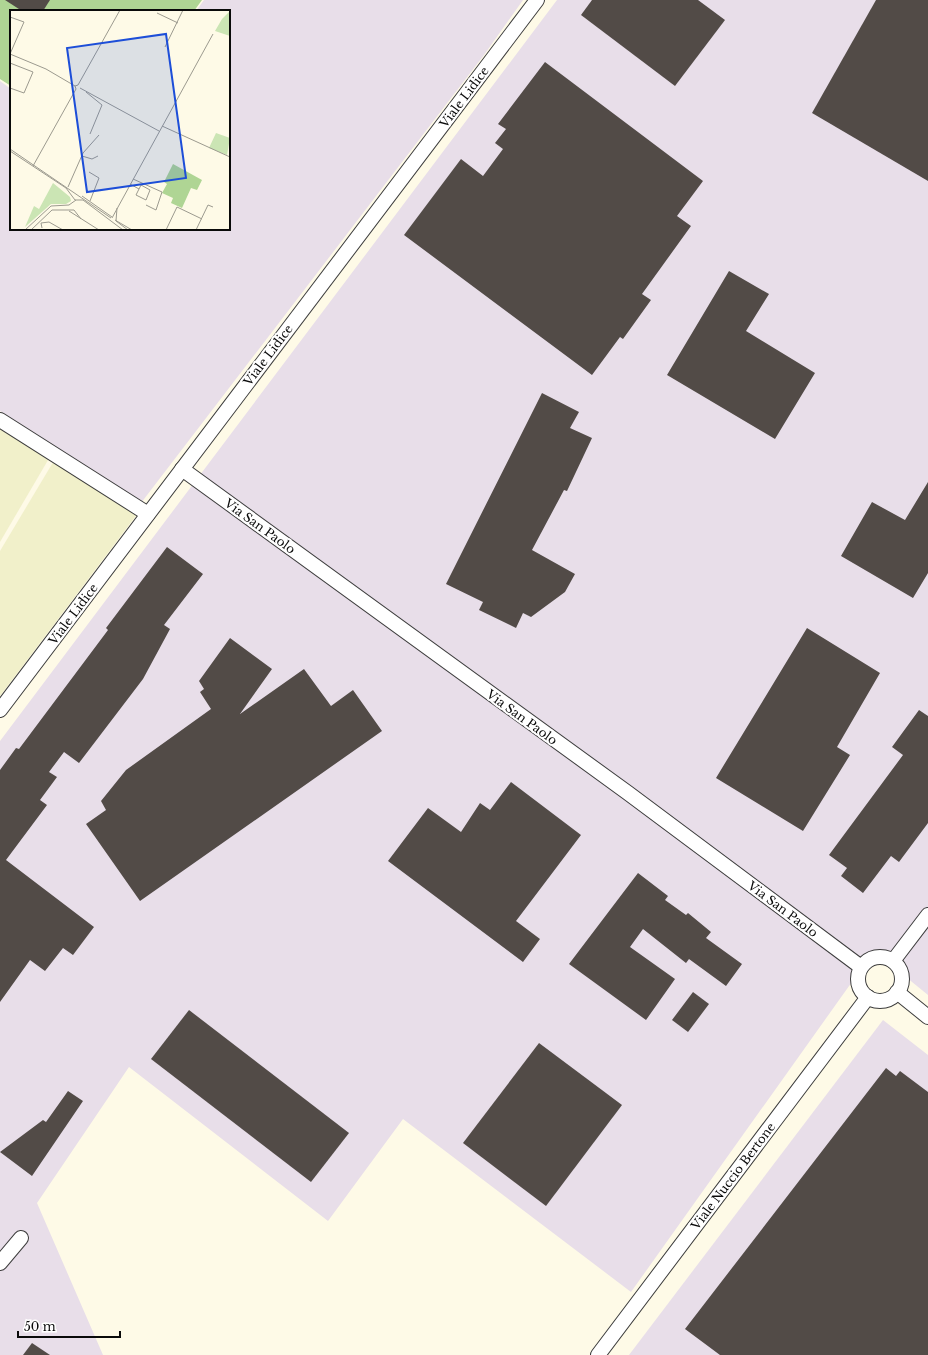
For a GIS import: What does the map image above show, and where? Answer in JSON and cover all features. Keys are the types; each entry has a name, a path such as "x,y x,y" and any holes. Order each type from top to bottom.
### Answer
{"street":[{"name":"Viale Lidice","path":"0,710 537,0"},
{"path":"0,420 148,514"},
{"name":"Via San Paolo","path":"182,469 628,793 861,967"},
{"path":"893,961 928,915"},
{"path":"879,957 893,961 898,966 901,980 897,992 892,997 880,1000 868,997 863,993 858,980 861,967 866,962 879,957"},
{"path":"897,992 928,1017"},
{"name":"Viale Nuccio Bertone","path":"598,1355 868,997"},
{"path":"0,1263 21,1238"}],"shaded area":[{"path":"204,0 523,0 484,55 141,503 0,411 0,81 10,88 10,230 230,230 230,10 197,10"},
{"path":"557,0 928,0 928,995 874,951 631,1292 403,1119 328,1221 129,1067 37,1203 103,1355 0,1355 0,741"},
{"path":"883,1020 928,1055 928,1355 629,1355"}],"green space":[{"path":"0,0 202,0 195,10 10,10 10,85 0,79"},
{"path":"0,424 51,455 0,542"},
{"path":"55,459 138,513 0,696 0,551"}],"building":[{"path":"5,0 50,0 44,10 20,10"},
{"path":"592,0 698,0 725,20 675,86 581,15"},
{"path":"876,0 928,0 928,181 812,113"},
{"path":"545,62 703,181 677,216 691,226 642,294 651,300 623,339 620,337 592,375 404,235 461,159 483,176 503,149 495,143 506,129 498,124"},
{"path":"729,271 769,294 746,331 815,373 775,439 667,375"},
{"path":"542,393 579,412 570,428 592,438 567,491 564,490 532,550 575,574 565,592 531,617 523,613 516,628 479,610 483,602 446,584"},
{"path":"928,482 928,573 913,598 841,556 872,502 905,520"},
{"path":"167,547 203,574 164,625 170,629 143,679 79,763 64,752 49,772 57,777 40,800 47,805 6,860 94,927 73,955 63,948 45,971 30,960 0,1002 0,770 16,748 19,749 108,630 106,628"},
{"path":"807,628 880,673 837,747 850,755 803,831 716,778"},
{"path":"230,638 272,669 240,714 304,669 331,706 353,690 382,731 140,901 86,824 106,810 101,801 126,770 211,709 200,692 204,689 199,681"},
{"path":"919,710 928,716 928,823 899,862 891,856 863,893 841,876 847,868 829,855 903,755 892,747"},
{"path":"511,782 581,835 516,921 540,939 523,962 388,861 428,808 461,832 480,803 490,810"},
{"path":"638,873 668,896 665,900 686,915 688,913 711,932 706,938 742,964 726,986 689,959 686,963 643,929 630,947 675,979 646,1020 569,964"},
{"path":"693,992 709,1004 688,1032 672,1020"},
{"path":"189,1010 349,1133 311,1182 151,1059"},
{"path":"539,1043 622,1105 546,1206 463,1143"},
{"path":"886,1068 896,1076 900,1071 928,1092 928,1355 720,1355 685,1329"},
{"path":"68,1091 83,1101 32,1176 0,1152 43,1120 46,1122"},
{"path":"32,1343 50,1355 23,1355"}]}
